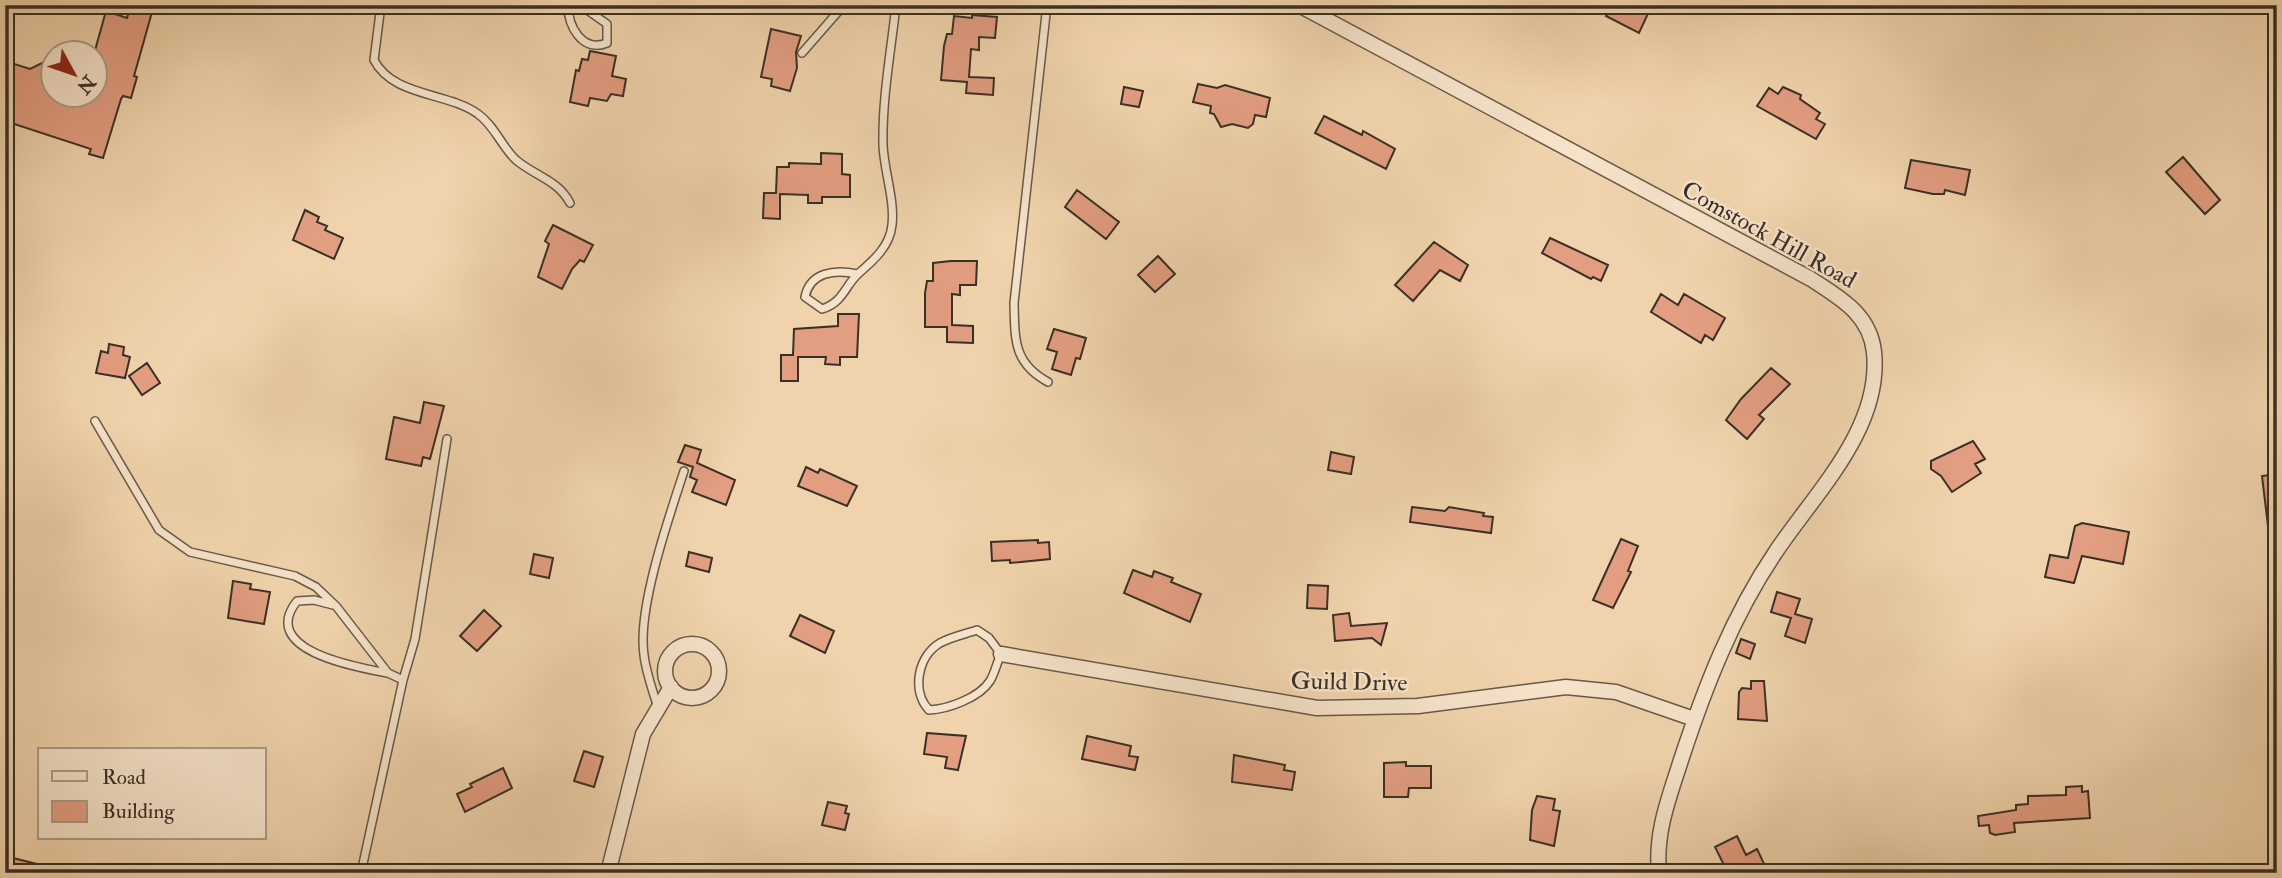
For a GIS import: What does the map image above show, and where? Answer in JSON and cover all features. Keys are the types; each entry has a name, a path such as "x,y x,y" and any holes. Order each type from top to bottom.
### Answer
{"street":[{"name":"Comstock Hill Road","path":"1302,6 1802,274 1851,306 1865,323 1873,346 1874,370 1861,420 1835,470 1776,552 1745,602 1719,655 1695,719 1658,836 1659,873"},
{"name":"Guild Drive","path":"1001,654 1240,697 1317,708 1418,706 1580,688 1616,692 1695,719"},
{"path":"608,873 638,747 671,687"}],"lane":[{"path":"381,5 374,60 378,67 399,83 478,113 514,157 555,184 570,203"},
{"path":"568,5 568,20 575,35 591,44 607,43 607,23 580,5"},
{"path":"802,52 844,5"},
{"path":"857,274 841,271 818,276 807,286 805,297 822,309 830,306 849,289 857,274 881,254 892,227 884,169 883,127 896,5"},
{"path":"1047,5 1014,303 1014,331 1021,359 1028,369 1048,382"},
{"path":"95,421 159,530 173,542 199,555 295,576 316,587 336,606 388,673"},
{"path":"361,873 403,680 415,639 447,439"},
{"path":"658,708 643,655 643,636 652,585 684,471"},
{"path":"336,606 314,600 297,601 289,611 286,625 292,636 308,649 342,664 388,673 403,680"},
{"path":"976,630 989,638 1001,654 989,682 968,698 944,709 929,710 921,702 918,677 926,658 939,643 976,630"}],"building":[{"path":"131,5 154,5 134,76 137,77 131,98 123,96 121,99 103,158 89,154 91,149 5,121 5,61 30,69 38,65 38,108 108,108 108,38 98,38 106,11 127,18"},
{"path":"1612,5 1652,5 1639,33 1606,16"},
{"path":"972,15 997,17 995,38 979,37 979,50 971,49 969,77 994,78 993,95 966,93 967,82 941,80 944,46 947,34 952,34 954,16 972,18"},
{"path":"771,29 801,36 796,52 797,68 790,91 771,86 772,79 761,77"},
{"path":"590,51 616,56 612,76 626,79 623,96 611,94 607,101 590,98 588,106 570,102 576,70 579,71 582,59 588,60"},
{"path":"1198,84 1217,88 1225,85 1270,98 1266,117 1255,115 1253,124 1248,128 1232,124 1221,127 1214,114 1210,113 1211,106 1193,102"},
{"path":"1124,87 1143,91 1139,107 1121,104"},
{"path":"1783,87 1801,95 1800,99 1820,113 1816,119 1825,124 1816,139 1757,106 1769,88 1778,94"},
{"path":"1324,116 1362,135 1363,131 1395,149 1386,169 1315,133"},
{"path":"821,153 842,154 842,174 850,175 850,197 822,197 822,203 808,203 808,195 780,194 780,219 763,218 764,193 776,193 777,167 789,167 789,163 821,164"},
{"path":"2183,157 2220,200 2205,214 2166,172"},
{"path":"1911,160 1970,170 1965,195 1945,190 1944,194 1933,194 1905,188"},
{"path":"1077,190 1119,222 1106,239 1065,207"},
{"path":"305,210 319,217 317,222 327,226 325,230 343,238 334,259 293,240"},
{"path":"553,225 593,245 584,262 580,260 572,269 562,289 538,277 549,244 545,241"},
{"path":"1550,238 1608,265 1601,281 1593,277 1591,279 1542,253"},
{"path":"1434,242 1468,265 1460,281 1440,270 1413,301 1395,285"},
{"path":"1158,256 1175,274 1155,292 1138,275"},
{"path":"977,261 976,285 960,285 960,295 952,294 952,325 973,326 973,343 947,342 947,327 925,327 925,293 927,281 933,281 933,263"},
{"path":"1661,294 1678,305 1684,294 1725,318 1713,340 1705,335 1701,343 1651,312"},
{"path":"838,314 859,314 857,357 840,357 840,365 825,364 826,357 798,357 798,381 781,381 781,355 793,355 794,329 838,326"},
{"path":"1054,329 1086,338 1080,359 1076,358 1071,375 1052,369 1057,352 1047,349"},
{"path":"109,344 124,347 123,355 130,357 125,378 96,373 101,351 108,353"},
{"path":"147,363 160,383 142,395 129,376"},
{"path":"1771,368 1790,384 1759,415 1764,419 1747,439 1726,420 1741,399"},
{"path":"424,402 444,406 430,459 423,457 421,466 386,459 394,417 420,423"},
{"path":"1973,441 1985,459 1975,464 1981,473 1952,492 1941,476 1931,469 1931,461"},
{"path":"685,445 701,450 697,463 735,480 726,505 692,492 697,480 690,477 693,467 678,462"},
{"path":"1331,452 1354,457 1351,474 1328,470"},
{"path":"806,467 818,473 820,469 857,486 847,506 798,486"},
{"path":"2277,474 2277,525 2268,526 2262,476"},
{"path":"1412,507 1445,511 1449,507 1484,513 1483,516 1493,517 1491,533 1410,522"},
{"path":"2082,523 2129,532 2123,564 2082,556 2074,583 2045,577 2050,555 2068,558 2075,526"},
{"path":"1621,539 1638,546 1628,571 1631,572 1613,608 1593,600"},
{"path":"1038,540 1038,543 1049,542 1050,559 1010,563 1010,560 992,561 991,542"},
{"path":"689,552 712,558 709,572 686,566"},
{"path":"534,554 553,558 549,578 530,574"},
{"path":"1133,570 1152,577 1154,571 1173,578 1171,582 1201,594 1190,622 1124,593"},
{"path":"233,581 251,584 250,589 270,592 264,624 228,618"},
{"path":"1308,585 1328,586 1327,609 1307,608"},
{"path":"1777,592 1800,599 1795,614 1812,619 1805,643 1785,636 1791,618 1771,612"},
{"path":"484,610 501,626 477,651 460,636"},
{"path":"1349,613 1351,626 1387,623 1381,645 1372,638 1335,641 1333,615"},
{"path":"800,615 834,631 825,653 790,636"},
{"path":"1741,639 1755,644 1750,659 1736,653"},
{"path":"1751,681 1764,681 1767,721 1738,719 1739,692 1742,688 1751,689"},
{"path":"927,733 966,736 958,770 945,768 947,757 924,754"},
{"path":"1087,736 1131,746 1129,756 1138,757 1135,770 1082,759"},
{"path":"584,751 603,757 594,787 574,781"},
{"path":"1234,755 1285,765 1284,770 1295,772 1292,790 1232,782"},
{"path":"1406,762 1406,766 1431,766 1431,788 1409,788 1408,797 1384,797 1384,763"},
{"path":"503,768 512,788 465,812 457,794 472,787 470,784"},
{"path":"2082,786 2082,792 2088,791 2090,818 2014,823 2015,832 1995,835 1990,833 1989,825 1979,826 1978,816 2016,810 2016,805 2028,804 2028,796 2066,795 2066,787"},
{"path":"1537,796 1555,799 1553,810 1560,811 1554,846 1530,840 1532,810"},
{"path":"828,802 847,806 845,813 849,814 845,830 822,825"},
{"path":"1737,836 1746,855 1757,849 1766,868 1757,873 1728,873 1715,847"},
{"path":"5,856 53,868 52,873 5,873"}]}
